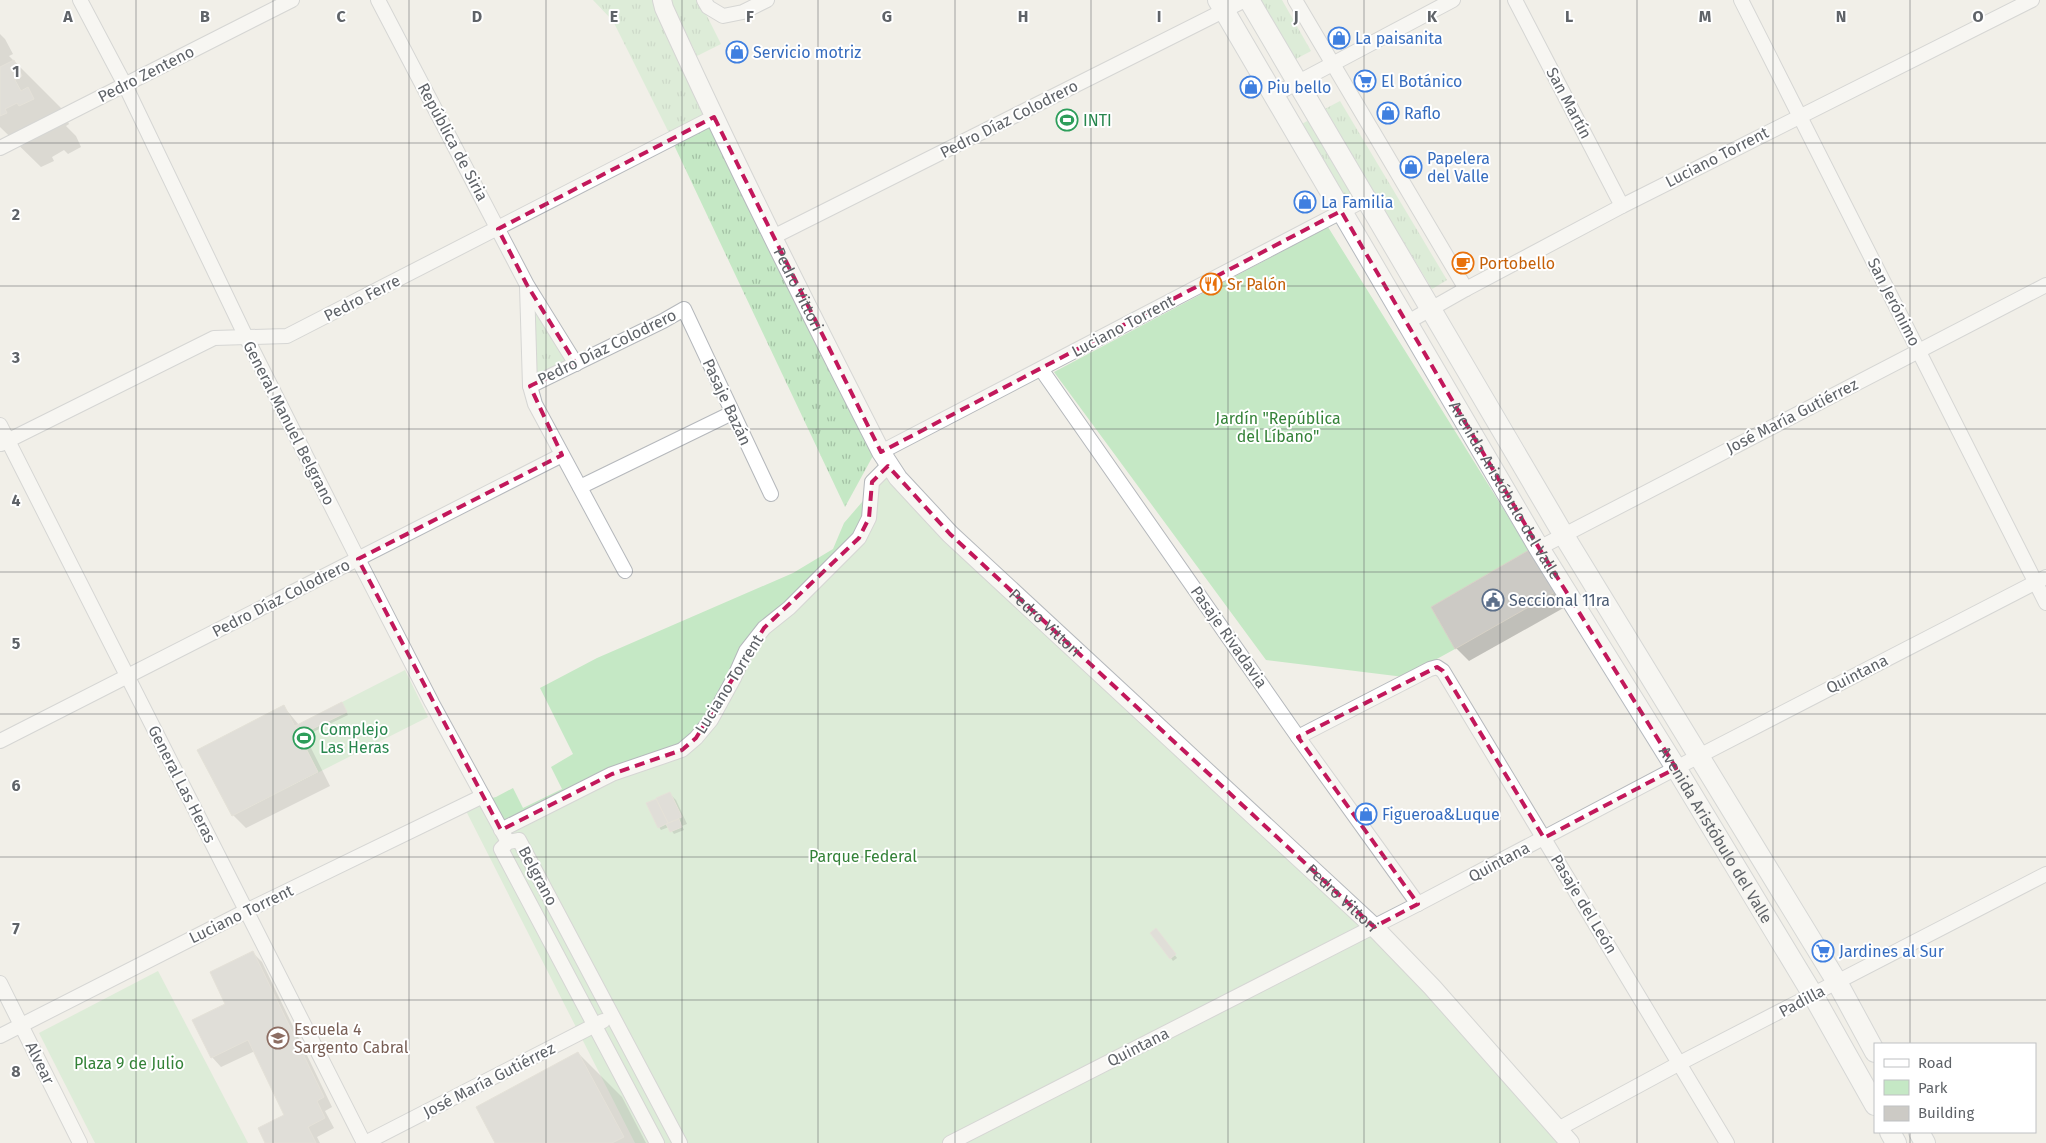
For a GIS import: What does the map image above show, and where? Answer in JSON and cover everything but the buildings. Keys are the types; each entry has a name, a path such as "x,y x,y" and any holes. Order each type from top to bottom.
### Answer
{"main road":[{"name":"Avenida Aristóbulo del Valle","path":"1249,0 1563,534 1837,982 1874,1050"},
{"name":"Avenida Aristóbulo del Valle","path":"1221,6 1539,548 1676,768 1813,995 1874,1103"}],"street":[{"name":"General Manuel Belgrano","path":"80,0 124,85 246,337 358,559 432,703 508,842"},
{"name":"Pedro Zenteno","path":"0,148 292,0"},
{"name":"República de Siria","path":"378,0 527,285 576,364"},
{"name":"Pedro Vittori","path":"662,0 714,117 884,459 950,534 1374,927 1432,987 1570,1143"},
{"path":"704,0 708,7 723,16 743,12 767,0"},
{"name":"Pedro Díaz Colodrero","path":"773,237 1221,6 1245,0"},
{"path":"1294,0 1466,289"},
{"path":"1274,95 1453,0"},
{"name":"San Martín","path":"1515,0 1622,206"},
{"name":"San Jerónimo","path":"1741,0 1918,351 2041,580 2046,603"},
{"name":"Luciano Torrent","path":"1406,323 1622,206 2032,0"},
{"name":"Pedro Ferre","path":"4,442 214,338 287,336 714,117"},
{"name":"Luciano Torrent","path":"501,830 612,774 682,750 696,738 715,711 734,678 746,651 764,628 789,608 859,538 870,518 872,482 884,459 1042,369 1366,199"},
{"name":"República de Siria","path":"527,285 530,386 535,404 625,572"},
{"name":"José María Gutiérrez","path":"1539,548 2046,285"},
{"name":"Pedro Díaz Colodrero","path":"530,386 684,309"},
{"name":"Pasaje Bazán","path":"684,309 771,494"},
{"name":"Pasaje Rivadavia","path":"1042,369 1298,737 1418,904"},
{"path":"580,487 732,413"},
{"name":"General Las Heras","path":"0,426 4,442 127,676 365,1143"},
{"name":"Pedro Díaz Colodrero","path":"0,741 562,455"},
{"name":"Quintana","path":"950,1143 1374,927 1699,756 2041,580"},
{"name":"Pasaje del León","path":"1298,737 1430,669 1437,667 1444,671 1727,1143"},
{"name":"Luciano Torrent","path":"0,1036 246,911 483,796"},
{"name":"Belgrano","path":"657,1143 501,849 508,842 520,840 680,1143"},
{"name":"Padilla","path":"1558,1129 1680,1063 2046,874"},
{"name":"Alvear","path":"0,983 80,1143"},
{"name":"José María Gutiérrez","path":"365,1143 612,1017"}],"highlighted area":[{"path":"714,117 881,452 1341,211 1539,548 1676,768 1544,838 1443,671 1437,667 1298,737 1418,904 1374,927 950,534 888,466 872,482 869,518 859,538 764,628 696,738 682,750 612,774 501,830 358,559 562,455 530,386 576,364 527,285 498,229"}],"green space":[{"path":"593,0 655,0 707,113 669,133 613,21"},
{"path":"670,0 699,0 721,44 697,56"},
{"path":"1259,0 1282,0 1311,51 1294,60"},
{"path":"1340,101 1447,280 1432,289 1323,110"},
{"path":"1311,119 1355,193 1341,200 1298,126"},
{"path":"714,125 874,454 845,507 674,145"},
{"name":"Jardín \"República del Líbano\"","path":"1328,227 1529,550 1431,607 1455,649 1404,677 1266,660 1054,372"},
{"path":"532,297 573,363 531,384"},
{"name":"Parque Federal","path":"887,473 1386,949 1560,1143 635,1143 463,805 496,797 513,788 523,808 562,789 551,767 573,754 540,688 597,658 793,573 833,549 844,523"},
{"name":"Complejo Las Heras","path":"405,670 428,717 232,816 197,750 284,705 295,726"},
{"name":"Plaza 9 de Julio","path":"158,971 248,1143 95,1143 39,1033"}],"place":[{"name":"La paisanita","path":"1339,38"},
{"name":"Servicio motriz","path":"737,52"},
{"name":"El Botánico","path":"1365,81"},
{"name":"Piu bello","path":"1251,87"},
{"name":"Raflo","path":"1388,113"},
{"name":"INTI","path":"1067,120"},
{"name":"Papelera del Valle","path":"1411,167"},
{"name":"La Familia","path":"1305,202"},
{"name":"Portobello","path":"1463,263"},
{"name":"Sr Palón","path":"1211,284"},
{"name":"Seccional 11ra","path":"1493,600"},
{"name":"Complejo Las Heras","path":"304,738"},
{"name":"Figueroa&Luque","path":"1366,814"},
{"name":"Jardines al Sur","path":"1823,951"},
{"name":"Escuela 4 Sargento Cabral","path":"278,1038"}]}
